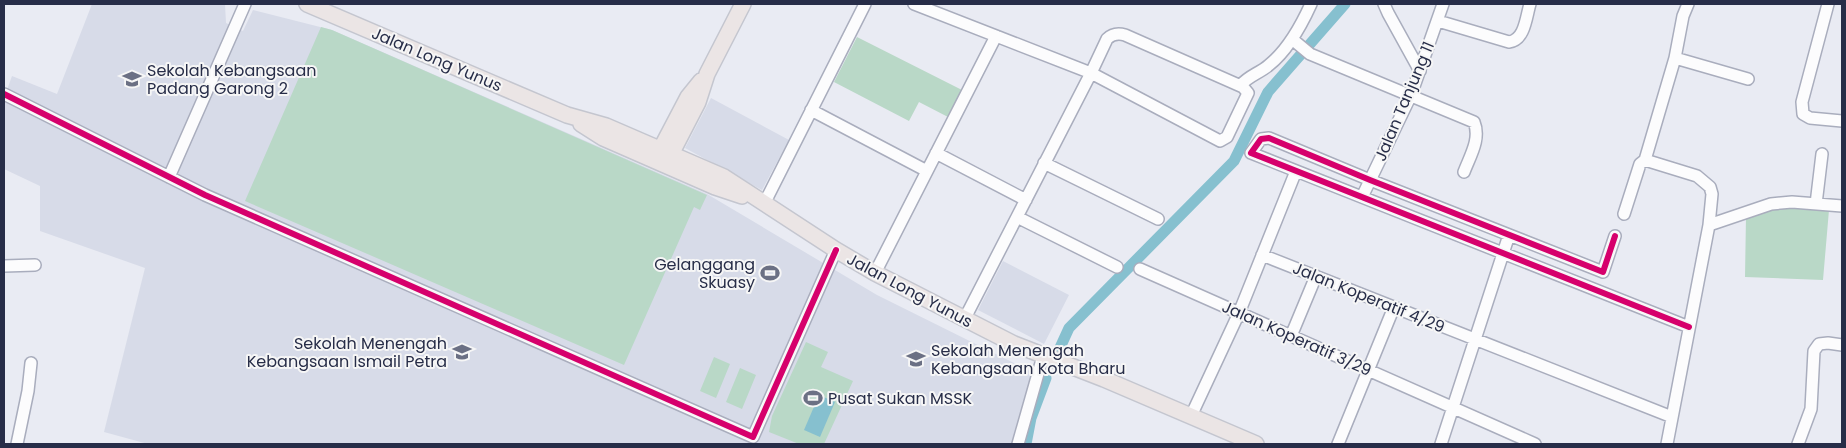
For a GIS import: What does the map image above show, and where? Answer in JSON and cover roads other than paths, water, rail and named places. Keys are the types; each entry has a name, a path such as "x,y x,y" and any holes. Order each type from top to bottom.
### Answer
{"main road":[{"name":"Jalan Long Yunus","path":"307,4 566,114 606,126 716,187 764,204 875,273 1014,344 1191,416 1254,444"},
{"path":"663,157 698,102 707,74 743,4"}],"street":[{"path":"170,177 245,4"},
{"path":"764,204 865,4"},
{"path":"914,4 1091,73 1220,141 1227,138 1247,96 1247,90 1120,34 1115,34 1107,39 1091,73 965,318"},
{"path":"1240,86 1277,59 1292,39 1310,4"},
{"path":"1384,4 1420,71"},
{"name":"Jalan Tanjung 11","path":"1362,197 1411,95 1443,4"},
{"path":"1438,21 1509,42 1516,41 1521,36 1530,4"},
{"path":"1624,214 1640,164 1645,160 1675,58 1683,16 1688,4"},
{"path":"1828,4 1801,109 1803,114 1810,118 1842,121"},
{"path":"875,273 996,36"},
{"path":"1292,39 1306,52 1474,122 1477,138 1464,172"},
{"path":"1675,58 1748,79"},
{"path":"4,94 213,199 753,437 836,250"},
{"path":"811,110 927,171"},
{"path":"1615,236 1603,272 1269,138 1261,139 1252,152 1689,327"},
{"path":"936,153 1026,200"},
{"path":"1816,204 1822,154"},
{"path":"1645,160 1689,173 1704,181 1710,187 1712,194 1709,225 1667,444"},
{"path":"1044,163 1158,219"},
{"path":"1191,416 1239,313 1296,170"},
{"path":"1709,225 1770,204 1792,202 1842,206"},
{"path":"1017,217 1117,267"},
{"path":"1441,444 1509,235"},
{"name":"Jalan Koperatif 4/29","path":"1262,255 1672,417"},
{"path":"4,266 35,264"},
{"name":"Jalan Koperatif 3/29","path":"1140,270 1535,444"},
{"path":"1290,336 1316,276"},
{"path":"1338,444 1394,307"},
{"path":"1798,444 1811,409 1814,351 1819,344 1842,345"},
{"path":"1018,444 1043,356"},
{"path":"17,444 28,391 31,363"}],"water":[{"path":"819,395 835,402 820,437 804,430"}],"waterway":[{"path":"1058,352 1069,328 1234,161 1268,92 1345,4"},
{"path":"1026,444 1031,418 1046,378"}],"place":[{"name":"Sekolah Kebangsaan Padang Garong 2","path":"132,79"},
{"name":"Gelanggang Skuasy","path":"770,273"},
{"name":"Sekolah Menengah Kebangsaan Ismail Petra","path":"462,352"},
{"name":"Sekolah Menengah Kebangsaan Kota Bharu","path":"916,359"},
{"name":"Pusat Sukan MSSK","path":"813,398"}]}
